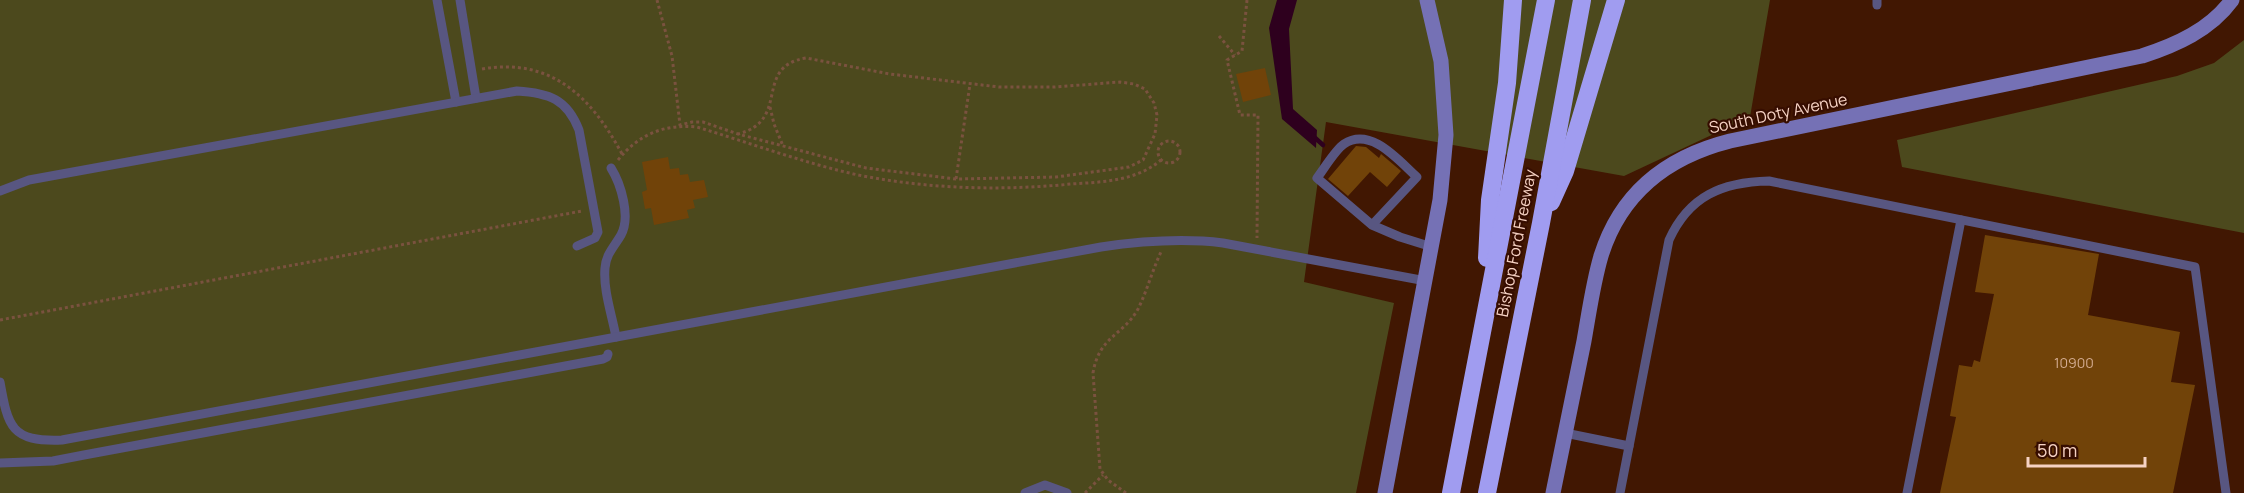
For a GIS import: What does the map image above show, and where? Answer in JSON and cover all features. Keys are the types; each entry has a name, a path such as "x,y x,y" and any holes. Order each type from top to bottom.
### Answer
{"highway":[{"path":"1483,329 1490,200 1507,83 1513,0"},
{"name":"Bishop Ford Freeway","path":"1450,493 1546,0"},
{"name":"Bishop Ford Freeway","path":"1487,493 1541,223 1582,0"},
{"path":"1541,223 1565,171 1616,0"}],"street":[{"path":"1385,493 1440,200 1446,135 1441,61 1427,0"},
{"name":"South Doty Avenue","path":"1553,493 1600,258 1615,220 1640,188 1669,166 1697,151 1730,141 2142,56 2171,47 2194,35 2212,21 2232,0"}],"lane":[{"path":"437,0 456,102"},
{"path":"460,0 476,98"},
{"path":"0,191 14,183 29,180 476,98 518,91 531,92 553,97 567,108 579,130 598,232 595,238 588,243 577,246"},
{"path":"1372,225 1417,177 1384,147 1369,140 1359,140 1344,144 1317,178 1372,225 1431,247"},
{"path":"611,168 619,186 625,225 622,234 607,254 605,265 604,278 616,337"},
{"path":"1620,493 1669,240 1677,222 1695,203 1726,187 1744,182 1769,181 2195,267 2226,493"},
{"path":"1907,493 1961,220"},
{"path":"0,382 6,416 20,434 32,440 63,440 1101,247 1167,240 1199,240 1426,281"},
{"path":"0,464 21,464 84,455 603,359 608,354"},
{"path":"1565,434 1629,446"},
{"path":"1025,493 1045,484 1067,493"}],"path":[{"path":"657,0 672,56 680,125"},
{"path":"1247,0 1242,51 1227,60 1240,115 1258,115 1257,249"},
{"path":"1219,36 1235,55"},
{"path":"611,168 636,141 660,129 703,122 738,134 866,168 956,179 1056,177 1139,164 1147,155 1157,123 1152,97 1145,89 1134,84 1120,82 1035,88 970,84 890,74 806,58 789,64 779,73 772,88 770,106 765,118 749,131 738,134"},
{"path":"956,179 970,84"},
{"path":"770,106 783,146"},
{"path":"680,125 697,127 858,174 942,186 1037,187 1118,180 1138,175 1161,160"},
{"path":"1170,140 1175,142 1180,149 1179,158 1169,163 1161,160 1158,153 1161,143 1170,140"},
{"path":"0,320 595,209"},
{"path":"1126,493 1103,475 1098,462 1098,419 1093,387 1095,363 1104,344 1136,312 1167,240"},
{"path":"1085,493 1103,475"}],"shaded area":[{"path":"0,0 1770,0 1750,117 1624,176 1326,122 1304,282 1394,303 1356,493 0,493"},
{"path":"1277,0 1297,0 1289,29 1293,109 1317,130 1316,148 1282,119 1269,28"},
{"path":"2244,40 2244,233 1902,167 1897,140 2177,76 2214,63"}],"building":[{"path":"1265,68 1271,95 1243,102 1236,74"},
{"path":"1356,146 1366,147 1379,158 1381,154 1401,171 1387,187 1370,172 1348,196 1328,179"},
{"path":"668,157 670,169 679,168 680,175 688,174 690,182 704,180 708,197 693,200 695,208 687,210 689,218 654,225 651,208 645,209 642,192 647,190 642,162"},
{"path":"1985,235 2099,254 2088,315 2180,332 2171,382 2195,385 2173,493 1940,493 1956,417 1950,416 1959,365 1972,367 1974,360 1980,362 1994,294 1975,292"}],"waterway":[{"path":"1313,136 1323,145"}]}
